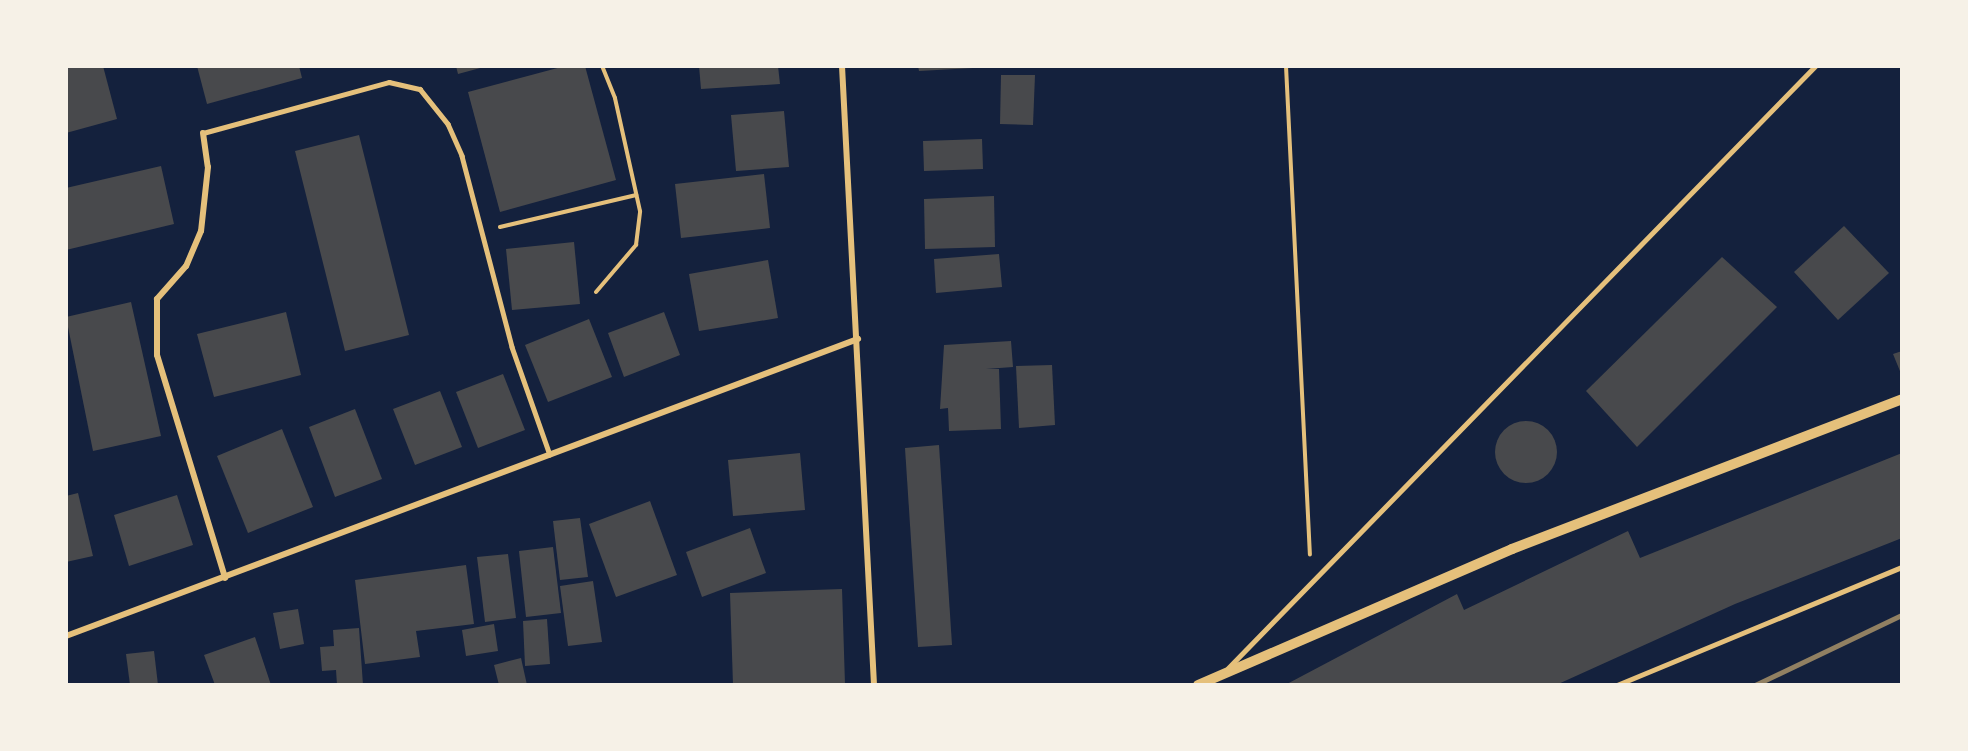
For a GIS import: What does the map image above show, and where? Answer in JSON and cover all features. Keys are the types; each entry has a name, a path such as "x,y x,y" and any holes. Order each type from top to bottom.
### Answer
{"street":[{"path":"842,66 858,339 874,685"},
{"path":"1220,676 1815,66"},
{"path":"203,133 208,167 201,231 186,266 157,299 158,356 225,578"},
{"path":"66,636 858,339"},
{"path":"1198,685 1512,549 1902,399"}],"lane":[{"path":"203,133 389,82 420,89 448,124 478,232 550,455"},
{"path":"1617,685 1902,567"}],"path":[{"path":"596,292 636,244 636,195 615,98 602,66"},
{"path":"1286,66 1312,582"},
{"path":"478,232 636,195"}],"building":[{"path":"66,66 103,66 117,119 66,133"},
{"path":"197,66 299,66 302,78 207,104"},
{"path":"456,66 484,66 484,67 458,74"},
{"path":"565,66 585,66 616,180 500,212 468,92"},
{"path":"699,66 778,66 780,84 701,89"},
{"path":"918,66 973,66 973,68 919,71"},
{"path":"1001,75 1035,75 1033,125 1000,124"},
{"path":"784,111 789,167 736,171 731,115"},
{"path":"359,135 409,335 345,351 295,151"},
{"path":"982,139 983,169 924,171 923,141"},
{"path":"161,166 174,224 66,250 66,188"},
{"path":"764,174 770,228 681,238 675,184"},
{"path":"994,196 995,247 925,249 924,199"},
{"path":"1844,226 1889,273 1838,320 1794,272"},
{"path":"574,242 580,304 512,310 506,249"},
{"path":"999,254 1002,287 936,293 934,259"},
{"path":"1722,257 1777,307 1637,447 1586,391"},
{"path":"768,260 778,318 699,331 689,274"},
{"path":"131,302 161,436 93,451 66,317"},
{"path":"286,312 301,375 214,397 197,334"},
{"path":"664,312 680,355 624,377 608,333"},
{"path":"589,319 612,377 548,402 525,345"},
{"path":"1011,341 1013,367 986,369 999,369 1001,429 949,431 948,408 940,409 944,345"},
{"path":"1902,351 1902,376 1893,354"},
{"path":"1052,365 1055,425 1019,428 1016,366"},
{"path":"503,374 525,430 478,448 456,392"},
{"path":"440,391 462,447 415,465 393,409"},
{"path":"355,409 382,479 335,497 309,427"},
{"path":"1526,421 1538,423 1548,430 1555,440 1557,452 1555,464 1548,474 1538,481 1526,483 1514,481 1504,474 1497,464 1495,452 1497,440 1504,430 1514,423"},
{"path":"282,429 313,507 248,533 217,456"},
{"path":"939,445 952,645 918,647 905,448"},
{"path":"800,453 805,510 733,516 728,460"},
{"path":"1902,453 1902,538 1735,604 1556,685 1285,685 1457,594 1464,610 1628,531 1640,558"},
{"path":"78,493 93,556 66,562 66,496"},
{"path":"177,495 193,545 129,566 114,515"},
{"path":"650,501 677,575 616,597 589,524"},
{"path":"580,518 588,577 560,580 553,521"},
{"path":"750,528 766,573 702,597 686,552"},
{"path":"553,547 561,613 526,617 519,551"},
{"path":"508,554 516,618 485,622 477,557"},
{"path":"466,565 474,624 416,631 420,657 365,664 355,580"},
{"path":"593,581 602,642 568,646 560,586"},
{"path":"842,589 845,685 733,685 730,593"},
{"path":"298,609 304,644 280,649 273,613"},
{"path":"547,619 550,664 525,666 523,621"},
{"path":"494,624 498,651 466,656 462,630"},
{"path":"359,628 363,685 337,685 336,670 322,671 320,647 334,646 333,630"},
{"path":"255,637 271,685 215,685 204,655"},
{"path":"154,651 158,685 130,685 126,654"},
{"path":"521,658 527,685 499,685 494,665"}],"railway":[{"path":"1755,685 1902,615"}]}
